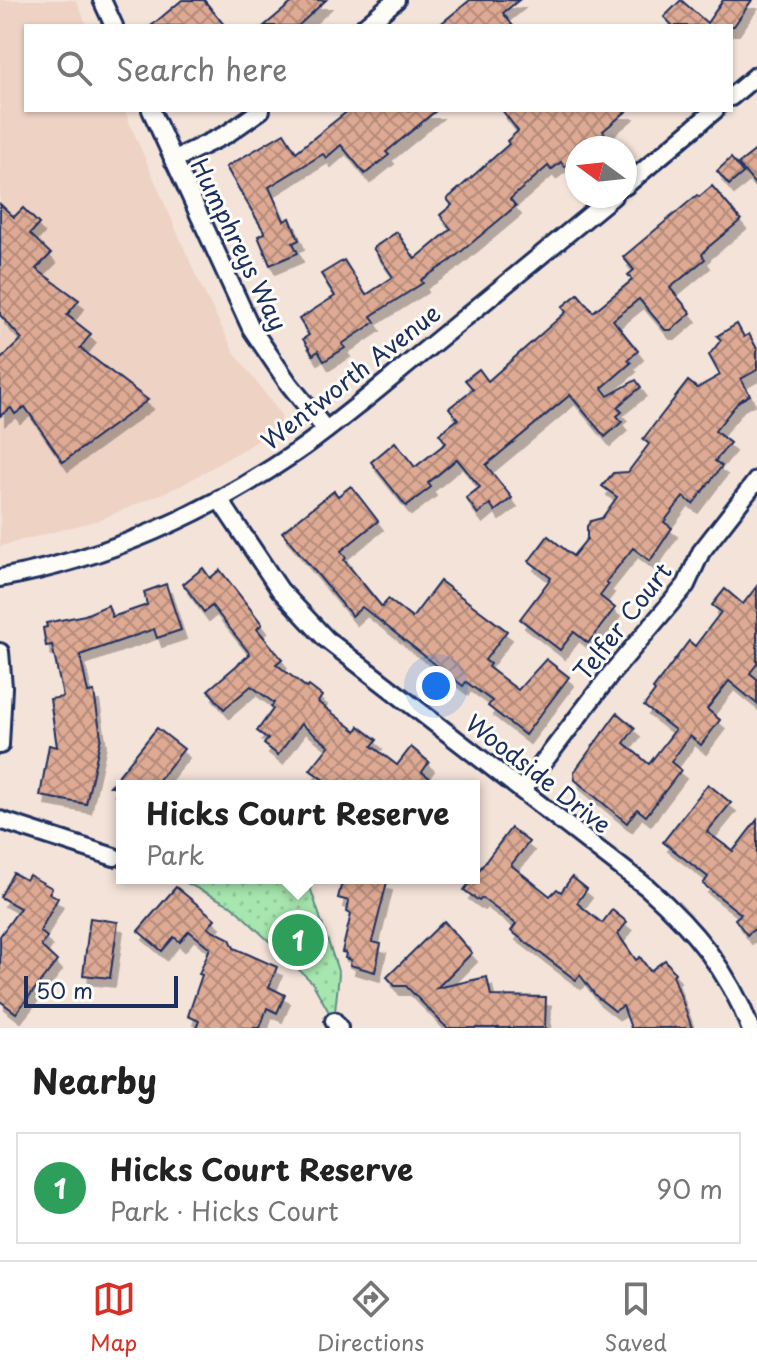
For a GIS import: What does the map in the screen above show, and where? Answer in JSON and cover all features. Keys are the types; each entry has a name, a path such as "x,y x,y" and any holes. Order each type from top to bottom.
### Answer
{"street":[{"path":"102,0 113,24"},
{"path":"367,24 396,0"},
{"path":"733,95 757,75"},
{"name":"Humphreys Way","path":"152,112 251,328 289,384 326,430"},
{"path":"173,160 227,134 258,112"},
{"path":"637,176 713,112"},
{"name":"Wentworth Avenue","path":"0,578 74,560 167,526 294,454 598,208"},
{"name":"Telfer Court","path":"522,790 610,675 686,585 701,552 757,480"},
{"name":"Woodside Drive","path":"219,499 280,590 319,632 674,911 693,931 724,974 750,1028"},
{"path":"0,652 3,687 0,745"},
{"path":"0,820 114,857"}],"shaded area":[{"path":"0,0 76,0 86,24 24,24 24,112 125,112 197,278 234,352 281,415 280,428 182,485 99,520 0,546"}],"green space":[{"path":"189,884 309,884 339,974 334,1021 312,982 232,906"}],"building":[{"path":"182,0 204,0 223,24 153,24"},
{"path":"295,0 326,0 300,24 266,24"},
{"path":"470,0 519,0 503,13 511,24 440,24"},
{"path":"681,0 707,23 723,0 752,0 734,26 671,24 664,17"},
{"path":"346,112 435,112 386,152 389,155 365,174 341,145 326,158 323,154 269,187 284,221 290,218 299,240 293,243 298,253 270,265 258,236 265,233 226,167 284,133 296,152"},
{"path":"504,112 626,112 603,131 602,136 565,136 565,167 561,162 551,170 548,166 510,199 516,206 450,261 421,280 423,283 371,316 375,322 342,344 345,348 324,361 318,351 313,355 303,339 309,335 299,319 335,296 321,274 344,260 366,295 393,277 373,248 397,232 415,259 451,229 440,215 452,205 447,199 509,144 507,141 518,131"},
{"path":"757,149 757,187 738,164"},
{"path":"731,158 743,173 729,185 717,171"},
{"path":"712,186 741,220 706,249 702,255 705,259 670,288 691,313 671,330 665,330 639,299 613,320 638,351 628,360 631,363 602,388 608,396 636,380 641,387 617,407 622,412 617,416 622,422 605,437 570,395 486,465 512,498 495,511 490,504 478,514 466,498 480,487 457,459 428,483 431,487 406,506 371,462 395,442 415,467 446,443 439,434 458,419 449,408 473,389 465,380 479,369 488,381 566,312 562,307 578,294 593,312 632,280 628,275 634,270 623,257"},
{"path":"0,204 14,217 23,208 39,224 30,234 51,254 36,269 79,300 67,315 91,334 80,348 148,400 63,462 25,407 15,414 11,408 0,416 0,360 22,339 0,315"},
{"path":"737,324 744,337 749,334 757,349 757,370 741,379 750,395 739,401 715,431 730,443 715,461 722,466 693,504 683,497 664,522 672,528 650,561 633,548 606,582 609,584 600,596 615,608 588,643 574,632 560,650 520,619 551,578 529,561 548,536 573,556 587,539 587,526 591,521 602,518 617,497 602,486 613,473 628,472 649,444 643,439 688,381 697,388 720,375 709,355 721,340 717,336"},
{"path":"351,486 378,521 341,551 346,558 344,560 382,607 388,599 412,618 440,581 507,631 485,660 490,664 488,667 518,690 546,659 569,677 525,735 488,706 492,701 466,682 463,686 362,607 352,616 282,532 334,491 338,496"},
{"path":"203,568 210,578 220,570 262,624 257,629 282,659 276,664 322,696 318,702 356,731 359,726 377,740 372,746 397,765 411,747 429,762 422,772 432,780 324,780 310,770 329,746 301,724 278,755 264,744 268,739 257,731 274,703 251,686 224,709 208,690 250,654 212,606 204,612 183,584"},
{"path":"166,584 181,630 157,638 154,629 80,655 88,693 94,692 101,737 86,804 40,796 49,745 57,747 50,699 63,697 52,645 46,646 43,628 47,627 46,623 85,615 108,605 112,617 147,605 144,592"},
{"path":"757,586 757,664 750,673 757,679 757,704 729,681 707,709 720,720 701,745 690,736 671,762 681,770 646,816 637,809 627,823 575,780 574,772 617,713 635,728 624,743 649,764 675,730 644,706 655,691 653,689 689,641 695,646 721,612 712,605 725,589 743,604"},
{"path":"157,728 184,749 159,780 116,780 116,786 110,786"},
{"path":"708,784 731,803 707,832 733,851 757,820 757,927 747,935 735,919 741,914 703,884 708,877 663,842"},
{"path":"511,828 529,842 511,865 550,896 557,889 561,892 572,877 587,889 577,903 602,923 612,910 627,922 618,934 636,960 640,957 650,971 665,960 675,973 673,975 692,1028 631,1028 623,1006 615,1011 596,996 580,975 576,980 511,931 516,924 482,898 479,901 464,890 469,884 480,884 480,869"},
{"path":"13,873 26,880 29,875 52,888 49,893 58,898 40,931 47,937 41,946 57,961 16,1013 0,1001 0,936 20,908 0,897"},
{"path":"342,884 386,884 372,942 381,944 375,972 350,965 351,960 345,958 346,953 342,952 351,914 347,912 349,901 338,898"},
{"path":"176,887 215,919 208,928 230,939 234,948 277,967 269,987 285,995 277,1013 267,1008 260,1028 196,1028 199,1021 188,1016 202,975 199,974 210,948 189,931 180,942 174,937 162,951 138,931"},
{"path":"90,918 118,922 110,978 83,975"},
{"path":"444,921 472,953 437,988 487,977 491,996 546,997 545,1028 447,1028 406,986 395,986 387,977"}],"place":[{"name":"Hicks Court Reserve","path":"298,940"}]}
